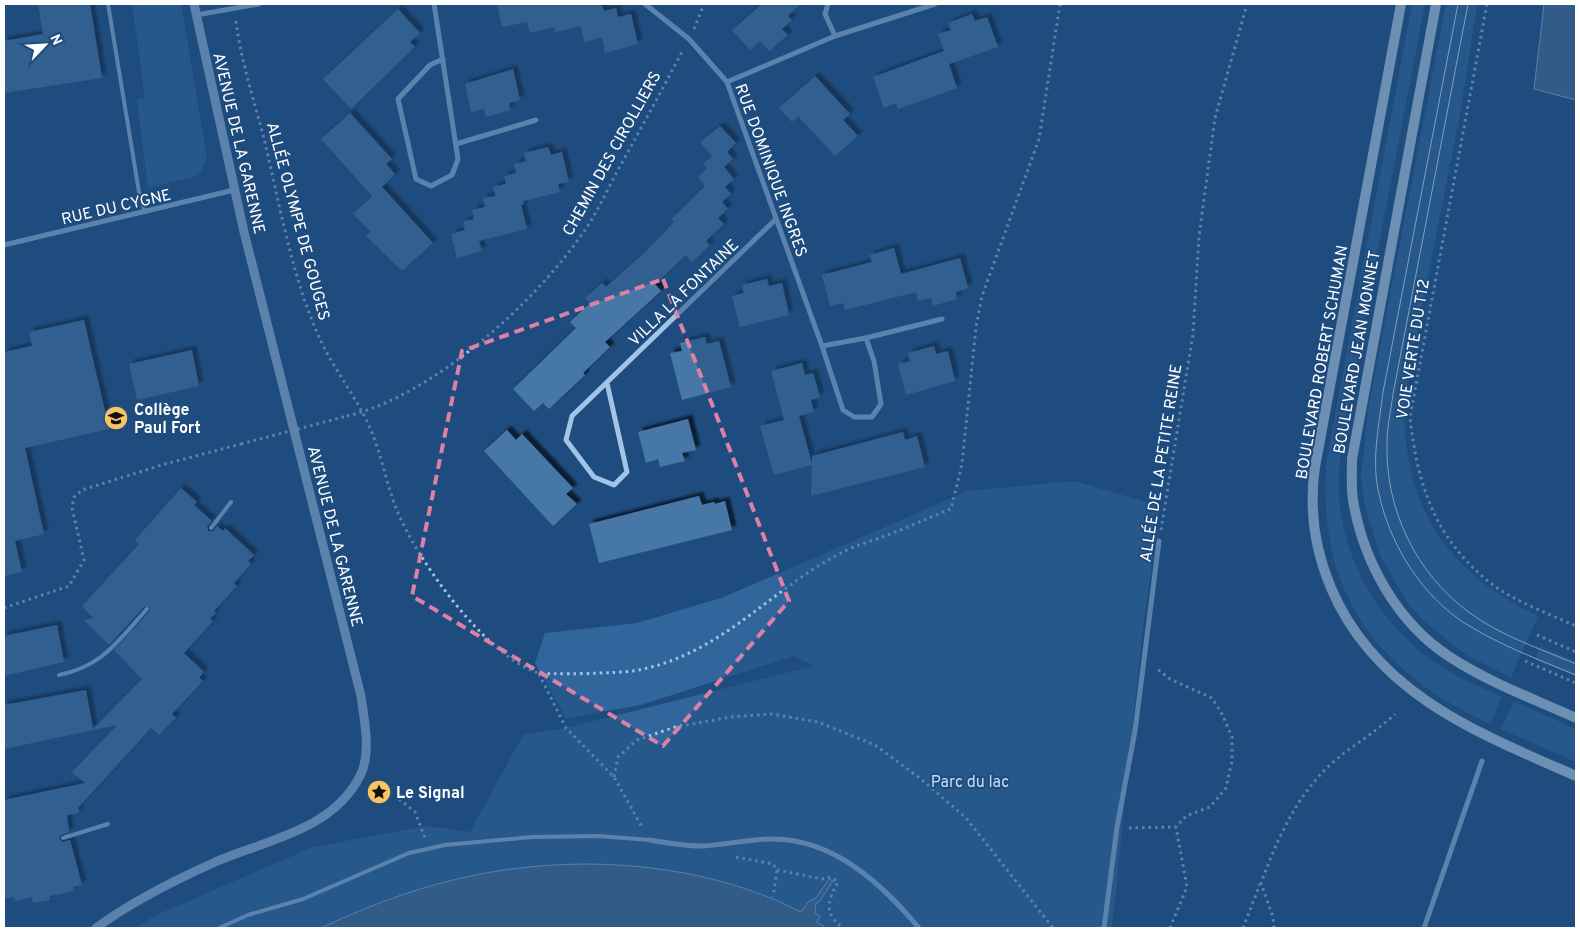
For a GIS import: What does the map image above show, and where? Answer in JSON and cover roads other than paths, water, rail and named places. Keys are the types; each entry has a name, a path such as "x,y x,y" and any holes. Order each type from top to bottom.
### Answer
{"main road":[{"name":"BOULEVARD ROBERT SCHUMAN","path":"1401,4 1320,439 1313,488 1315,530 1324,571 1340,608 1357,636 1382,665 1407,688 1440,710 1492,739 1576,776"},
{"name":"BOULEVARD JEAN MONNET","path":"1436,4 1352,458 1353,499 1362,539 1383,587 1406,618 1426,639 1458,662 1513,690 1576,718"}],"street":[{"name":"AVENUE DE LA GARENNE","path":"96,928 142,899 214,863 305,828 334,810 350,792 361,774 366,748 361,696 234,190 194,4"},
{"path":"196,15 259,4"},
{"path":"434,4 443,59 458,159 452,175 431,186 416,179 398,99 430,65 443,59"},
{"name":"RUE DOMINIQUE INGRES","path":"645,4 689,40 727,82 822,346 843,410 854,417 872,417 881,404 874,361 866,338"},
{"path":"828,4 825,14 835,36"},
{"path":"727,82 835,36 935,4"},
{"path":"456,144 536,120"},
{"name":"RUE DU CYGNE","path":"4,245 234,190"},
{"name":"VILLA LA FONTAINE","path":"607,383 627,472 614,485 594,477 566,440 572,416 776,219"},
{"path":"822,346 866,338 942,319"},
{"name":"ALLÉE DE LA PETITE REINE","path":"1104,928 1117,827 1135,731 1160,542"},
{"path":"1424,928 1482,761"},
{"path":"650,840 679,846 704,846 746,840 787,839 831,852 884,890 919,928"}],"lane":[{"path":"108,4 139,192 145,212"},
{"path":"211,528 231,502"},
{"path":"59,675 78,671 101,658 147,610"},
{"path":"63,838 108,824"},
{"path":"219,928 248,915 303,898 409,853 429,848 532,837 599,836 650,840"}],"tram line":[{"path":"1458,4 1383,392 1376,443 1376,469 1379,494 1391,532 1400,550 1410,568 1435,599 1479,632 1520,652 1576,675"},
{"path":"1468,4 1393,394 1388,425 1388,468 1398,516 1408,538 1419,559 1451,597 1470,613 1495,629 1521,642 1576,664"}],"place":[{"name":"Collège Paul Fort","path":"116,418"},
{"name":"Le Signal","path":"379,792"}],"park label":[{"name":"Parc du lac","path":"970,781"}]}
